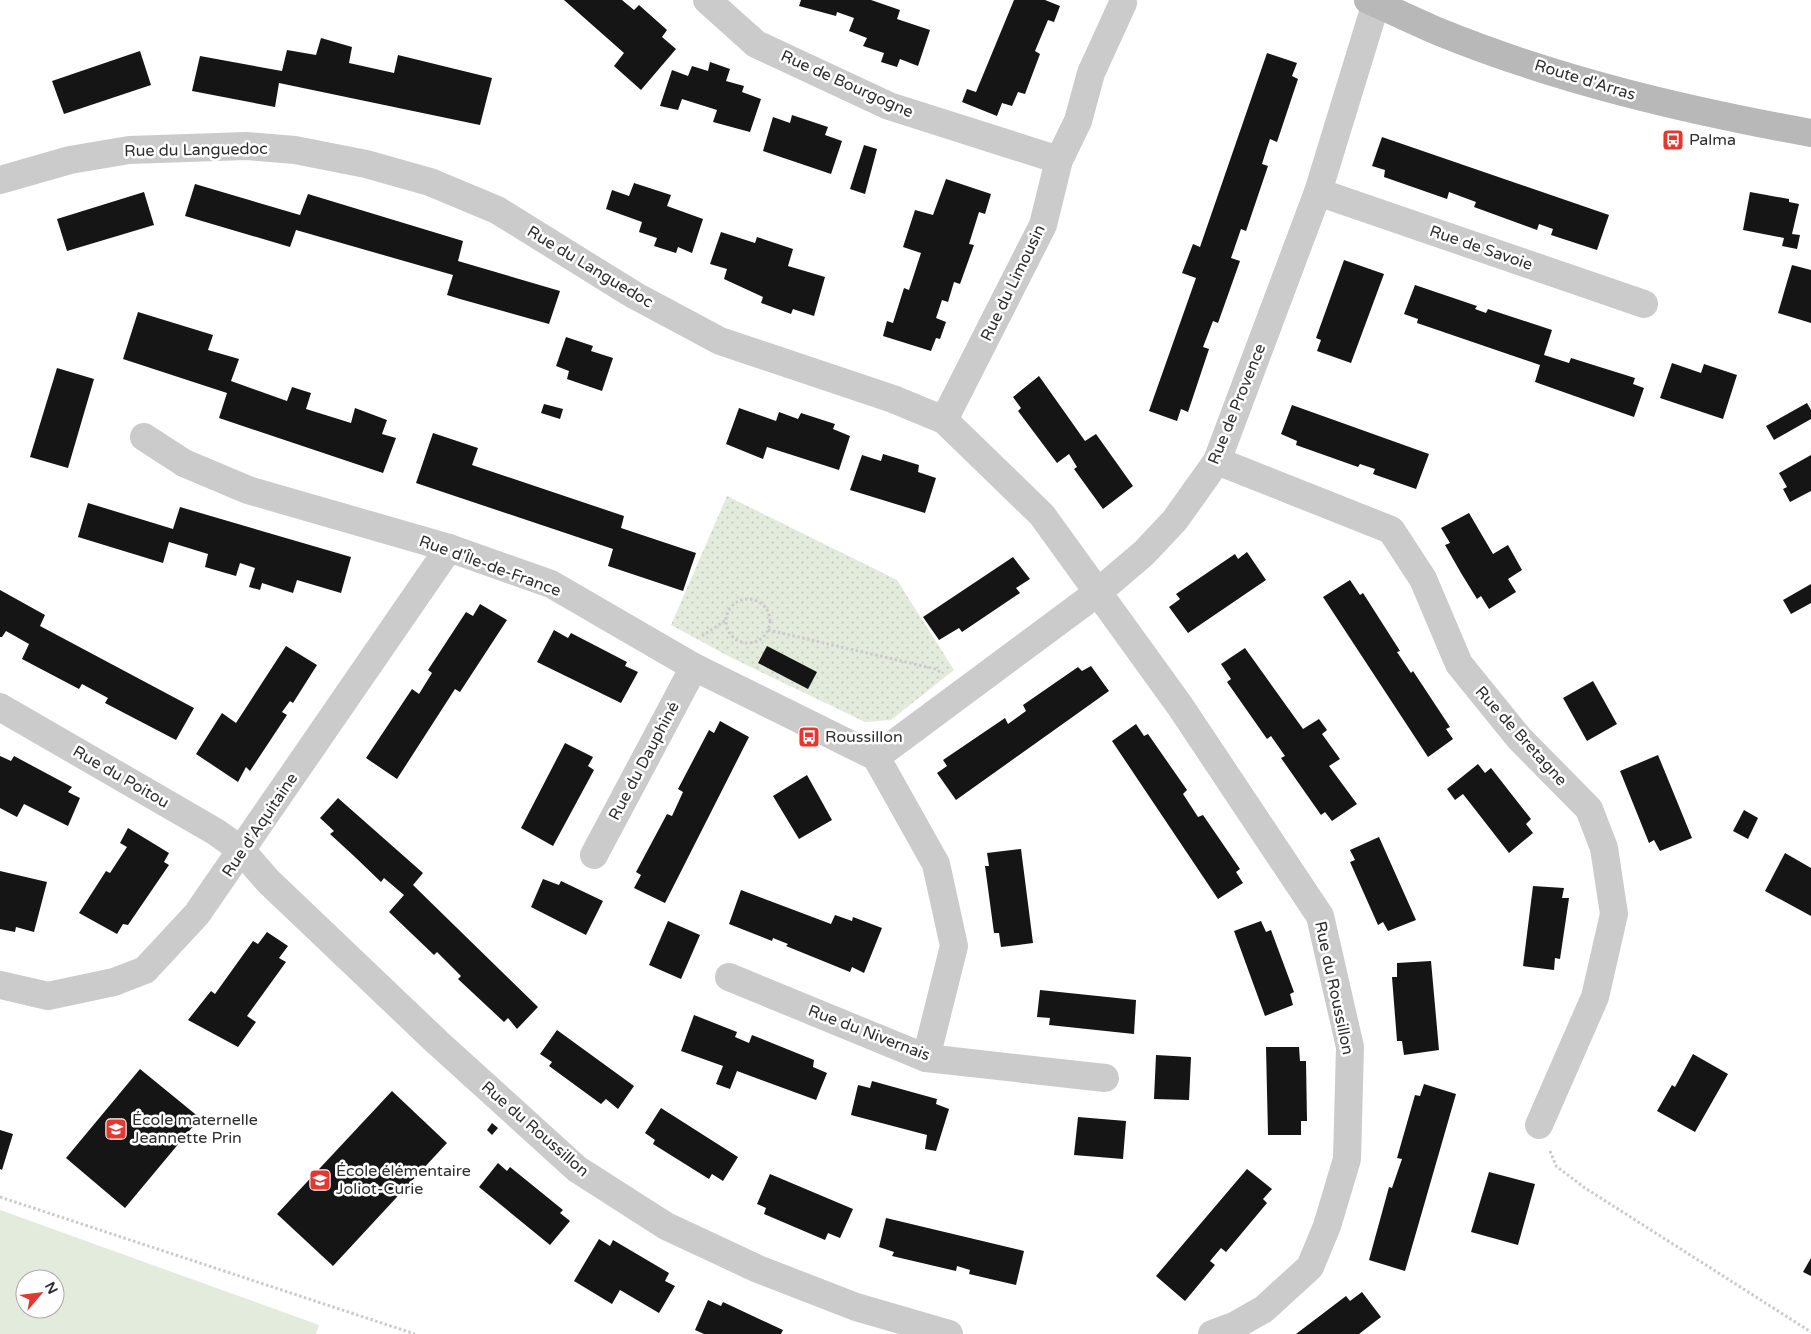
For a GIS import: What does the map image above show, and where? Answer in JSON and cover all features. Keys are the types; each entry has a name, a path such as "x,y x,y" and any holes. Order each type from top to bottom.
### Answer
{"main road":[{"name":"Route d'Arras","path":"1372,2 1438,31 1590,83 1663,103 1811,133"}],"street":[{"name":"Rue de Bourgogne","path":"708,0 756,44 889,106 1059,160"},
{"name":"Rue de Provence","path":"876,756 1097,593 1144,553 1175,520 1217,461 1318,192 1372,2"},
{"name":"Rue du Limousin","path":"944,420 1043,225 1059,160 1078,121 1090,73 1123,4"},
{"name":"Rue du Languedoc","path":"0,180 70,160 129,150 246,146 295,150 366,164 430,182 497,210 634,296 720,341 893,399 944,420 1042,515 1097,593"},
{"name":"Rue de Savoie","path":"1318,192 1644,304"},
{"name":"Rue d'Île-de-France","path":"144,437 184,463 248,490 449,548 551,584 694,667 876,756"},
{"name":"Rue de Bretagne","path":"1217,461 1391,530 1423,579 1459,664 1519,738 1589,809 1604,848 1614,914 1595,997 1539,1125"},
{"name":"Rue d'Aquitaine","path":"0,985 48,996 114,982 145,970 197,914 449,548"},
{"name":"Rue du Roussillon","path":"1097,593 1180,706 1320,916 1350,1047 1347,1159 1327,1226 1310,1267 1264,1308 1236,1325 1212,1334"},
{"name":"Rue du Dauphiné","path":"594,855 694,667"},
{"name":"Rue du Poitou","path":"0,707 216,832 241,850"},
{"path":"876,756 936,864 954,946 926,1058"},
{"name":"Rue du Roussillon","path":"241,850 268,881 437,1042 577,1169 666,1226 758,1269 856,1306 949,1334"},
{"name":"Rue du Nivernais","path":"729,977 926,1058 1105,1078"}],"path":[{"path":"741,600 755,601 762,604 769,616 768,630 764,636 751,643 737,641 727,630 727,615 734,604 741,600"},
{"path":"768,630 936,669 967,690"},
{"path":"1539,1125 1556,1166 1694,1259 1811,1332"},
{"path":"0,1197 415,1334"}],"green space":[{"path":"727,496 897,580 954,670 891,720 865,722 732,658 671,625"},
{"path":"0,1210 319,1325 316,1334 0,1334"}],"building":[{"path":"564,0 622,0 634,10 639,5 667,30 662,37 676,49 641,90 614,66 624,53"},
{"path":"801,0 871,0 900,10 897,19 930,30 918,66 900,59 897,67 881,62 884,53 863,46 867,38 849,31 854,18 837,12 836,16 799,6"},
{"path":"1014,0 1045,0 1060,6 1054,22 1048,20 1035,51 1040,54 1025,94 1018,92 1012,106 1002,103 997,116 962,102 967,89 976,92"},
{"path":"321,38 352,47 349,63 394,73 398,55 492,78 480,125 279,83 275,107 192,91 200,56 282,71 287,50 316,55"},
{"path":"140,51 151,85 64,114 52,81"},
{"path":"1267,53 1297,63 1292,76 1298,79 1277,142 1270,139 1266,151 1262,164 1268,166 1246,231 1241,229 1231,258 1240,261 1218,323 1213,321 1203,347 1209,349 1188,412 1181,409 1177,421 1149,411 1196,278 1182,273 1193,244 1200,247"},
{"path":"710,62 730,69 726,81 744,86 742,92 761,99 750,132 713,122 717,110 682,99 678,110 660,106 672,70 688,76 692,66 708,71"},
{"path":"792,115 828,127 825,135 842,141 831,174 763,151 773,117 790,123"},
{"path":"1382,137 1609,215 1597,250 1551,235 1553,229 1539,224 1537,230 1474,207 1476,202 1449,192 1447,199 1384,177 1385,170 1372,166"},
{"path":"864,145 877,149 865,194 850,189"},
{"path":"946,179 991,194 985,214 979,212 969,244 974,245 960,284 954,282 948,302 942,300 936,318 946,322 940,339 936,338 931,351 883,336 887,321 893,323 904,288 909,290 921,253 903,247 915,210 933,215"},
{"path":"634,183 671,195 667,206 703,219 692,253 678,247 676,253 654,246 657,238 639,232 642,222 606,209 612,190 629,196"},
{"path":"195,184 300,215 308,194 463,241 458,261 560,291 549,324 447,295 453,275 296,230 290,247 185,216"},
{"path":"144,192 154,225 67,251 57,219"},
{"path":"1750,192 1789,199 1789,202 1799,204 1792,234 1800,235 1797,249 1782,246 1784,238 1743,230"},
{"path":"721,232 755,243 757,237 793,249 788,266 825,277 814,316 793,309 791,314 761,303 763,297 724,279 727,269 710,264"},
{"path":"1344,260 1384,274 1351,363 1317,351 1321,340 1316,338"},
{"path":"1792,265 1811,270 1811,323 1778,313"},
{"path":"1415,285 1477,306 1475,309 1486,313 1488,309 1552,330 1544,355 1569,363 1571,358 1635,378 1633,384 1644,388 1634,417 1535,382 1540,365 1417,323 1418,319 1404,314"},
{"path":"138,312 213,335 208,350 239,359 231,381 287,401 292,387 311,393 306,409 351,423 355,408 387,420 382,434 396,438 383,473 219,418 227,393 123,359"},
{"path":"566,337 593,346 591,351 613,358 602,391 567,379 569,371 556,366"},
{"path":"1672,363 1701,373 1704,364 1737,375 1723,419 1660,398"},
{"path":"57,368 94,379 68,468 30,457"},
{"path":"1039,376 1085,441 1096,434 1133,486 1103,509 1074,469 1077,467 1069,454 1057,463 1018,411 1021,408 1013,397"},
{"path":"1807,403 1811,410 1811,419 1774,440 1766,426"},
{"path":"544,404 563,409 560,419 541,413"},
{"path":"1292,405 1429,454 1416,489 1373,474 1375,469 1360,464 1358,467 1296,445 1297,441 1281,434"},
{"path":"739,408 776,421 779,412 798,419 801,413 835,424 833,429 850,436 839,470 767,447 763,459 726,444"},
{"path":"433,433 478,448 472,465 624,516 621,528 696,553 683,591 608,566 613,549 416,483"},
{"path":"883,454 919,465 918,472 936,478 925,513 850,490 862,455 881,461"},
{"path":"1811,455 1811,491 1790,502 1783,489 1787,487 1779,473"},
{"path":"88,503 173,529 180,507 351,557 341,593 297,580 293,593 262,583 260,590 249,587 255,568 240,563 236,576 205,567 208,554 169,542 163,563 78,537"},
{"path":"1469,513 1493,554 1508,545 1522,570 1508,579 1516,592 1489,609 1481,596 1477,599 1461,573 1445,545 1450,543 1441,528"},
{"path":"1247,552 1266,580 1188,633 1169,607 1180,599 1176,594 1235,554 1238,559"},
{"path":"1013,557 1030,579 1016,588 1020,593 962,632 959,628 939,640 923,617"},
{"path":"1350,580 1360,595 1363,593 1400,651 1397,652 1411,673 1413,671 1450,727 1446,729 1453,739 1428,757 1323,597"},
{"path":"1811,584 1811,603 1791,614 1783,600"},
{"path":"0,590 45,615 40,626 194,708 176,740 105,703 108,698 82,684 79,689 22,659 29,644 6,631 0,637"},
{"path":"480,604 507,620 460,692 455,689 397,779 366,758 412,689 419,694 432,673 428,670 466,612 473,616"},
{"path":"554,630 568,638 571,633 627,662 625,666 638,672 621,703 537,662"},
{"path":"286,646 317,665 293,703 290,701 282,712 287,715 250,771 246,767 238,782 196,754 222,713 236,723"},
{"path":"767,646 817,672 808,689 758,663"},
{"path":"1245,648 1303,729 1319,719 1327,730 1322,734 1340,759 1329,766 1357,804 1332,821 1325,812 1321,815 1281,758 1285,756 1271,736 1267,739 1227,682 1231,679 1221,664"},
{"path":"1091,666 1109,691 956,800 937,773 947,766 943,760 1005,718 1008,724 1026,711 1023,705 1078,667 1082,671"},
{"path":"1593,681 1617,724 1587,741 1563,698"},
{"path":"720,721 749,737 665,903 634,888 641,875 636,872 667,814 672,816 683,792 678,789 709,730 714,733"},
{"path":"1136,724 1144,736 1148,734 1187,790 1183,794 1198,817 1203,815 1240,869 1236,872 1243,883 1218,899 1112,741"},
{"path":"565,743 593,757 588,766 594,770 553,846 521,828"},
{"path":"1658,755 1692,838 1660,851 1654,840 1649,843 1620,771"},
{"path":"0,756 11,761 14,756 72,787 68,792 80,798 68,826 24,804 17,817 0,808"},
{"path":"1478,764 1485,773 1491,768 1531,819 1526,824 1533,833 1509,853 1463,794 1455,800 1447,789"},
{"path":"807,775 832,820 799,839 773,796"},
{"path":"338,798 423,873 413,885 538,1007 517,1029 508,1018 504,1022 458,979 461,976 437,952 434,955 389,912 404,895 384,878 381,882 330,834 334,831 320,818"},
{"path":"1744,810 1758,818 1748,839 1733,831"},
{"path":"128,828 169,853 164,862 169,865 128,925 123,924 117,934 79,913 106,871 110,873 127,847 120,843"},
{"path":"1379,837 1416,920 1388,931 1383,922 1378,925 1350,862 1355,860 1350,850"},
{"path":"1021,849 1033,943 1001,947 999,933 994,933 985,866 989,866 987,853"},
{"path":"1785,853 1811,868 1811,916 1765,891"},
{"path":"0,871 47,882 34,932 16,927 15,932 0,929"},
{"path":"543,879 559,885 561,881 603,901 586,935 531,907"},
{"path":"1533,886 1564,888 1562,898 1569,898 1560,959 1555,958 1554,970 1523,966"},
{"path":"741,890 831,924 835,915 852,921 853,917 882,928 864,973 852,967 850,972 786,946 788,944 773,938 772,941 729,924"},
{"path":"668,921 700,935 681,979 649,965"},
{"path":"1261,921 1266,932 1271,930 1294,992 1290,994 1293,1005 1265,1016 1234,931"},
{"path":"267,932 288,946 279,958 286,962 247,1016 256,1022 238,1047 188,1020 211,991 215,994 253,941 258,944"},
{"path":"1431,961 1439,1050 1404,1055 1402,1041 1397,1041 1392,977 1397,977 1397,963"},
{"path":"1040,990 1136,1000 1134,1034 1049,1025 1050,1018 1037,1017"},
{"path":"694,1015 737,1032 735,1037 749,1043 752,1035 814,1060 813,1067 827,1073 816,1100 737,1071 730,1089 716,1084 723,1066 681,1051"},
{"path":"557,1030 634,1086 618,1109 606,1099 601,1104 549,1066 552,1062 540,1054"},
{"path":"1266,1047 1299,1047 1300,1061 1306,1061 1307,1121 1301,1121 1301,1135 1268,1135"},
{"path":"1693,1054 1728,1074 1695,1132 1657,1111 1672,1085 1675,1087"},
{"path":"1156,1055 1191,1057 1189,1100 1154,1099"},
{"path":"140,1069 200,1118 125,1208 66,1158"},
{"path":"872,1081 937,1099 936,1104 949,1109 936,1151 925,1149 927,1135 851,1115 858,1085 870,1088"},
{"path":"1424,1084 1456,1094 1405,1271 1369,1260 1389,1187 1392,1188 1402,1159 1397,1158 1415,1095 1420,1096"},
{"path":"392,1091 447,1143 333,1266 277,1214"},
{"path":"661,1108 738,1157 723,1181 712,1174 709,1179 653,1144 655,1140 645,1133"},
{"path":"1078,1117 1126,1121 1123,1159 1074,1155"},
{"path":"492,1123 498,1128 492,1135 487,1130"},
{"path":"0,1130 13,1134 2,1170 0,1169"},
{"path":"498,1163 507,1171 510,1167 563,1210 560,1213 570,1221 550,1245 479,1187"},
{"path":"1247,1169 1272,1189 1263,1199 1267,1203 1226,1252 1221,1248 1210,1261 1215,1265 1185,1301 1156,1276"},
{"path":"1489,1172 1535,1184 1518,1245 1471,1232"},
{"path":"770,1174 853,1209 840,1238 828,1233 825,1240 764,1214 766,1208 757,1204"},
{"path":"886,1218 1024,1251 1016,1285 969,1274 970,1270 957,1266 956,1271 892,1256 894,1252 879,1247"},
{"path":"599,1239 610,1246 613,1240 669,1273 665,1281 675,1286 659,1313 620,1290 612,1304 574,1281"},
{"path":"1811,1258 1811,1276 1803,1272"},
{"path":"1362,1292 1381,1317 1359,1334 1296,1334 1346,1296 1350,1301"},
{"path":"708,1300 721,1306 723,1302 783,1330 781,1334 704,1334 695,1330"}],"place":[{"name":"Palma","path":"1673,140"},
{"name":"Roussillon","path":"809,737"},
{"name":"École maternelle Jeannette Prin","path":"116,1129"},
{"name":"École élémentaire Joliot-Curie","path":"320,1180"}]}
